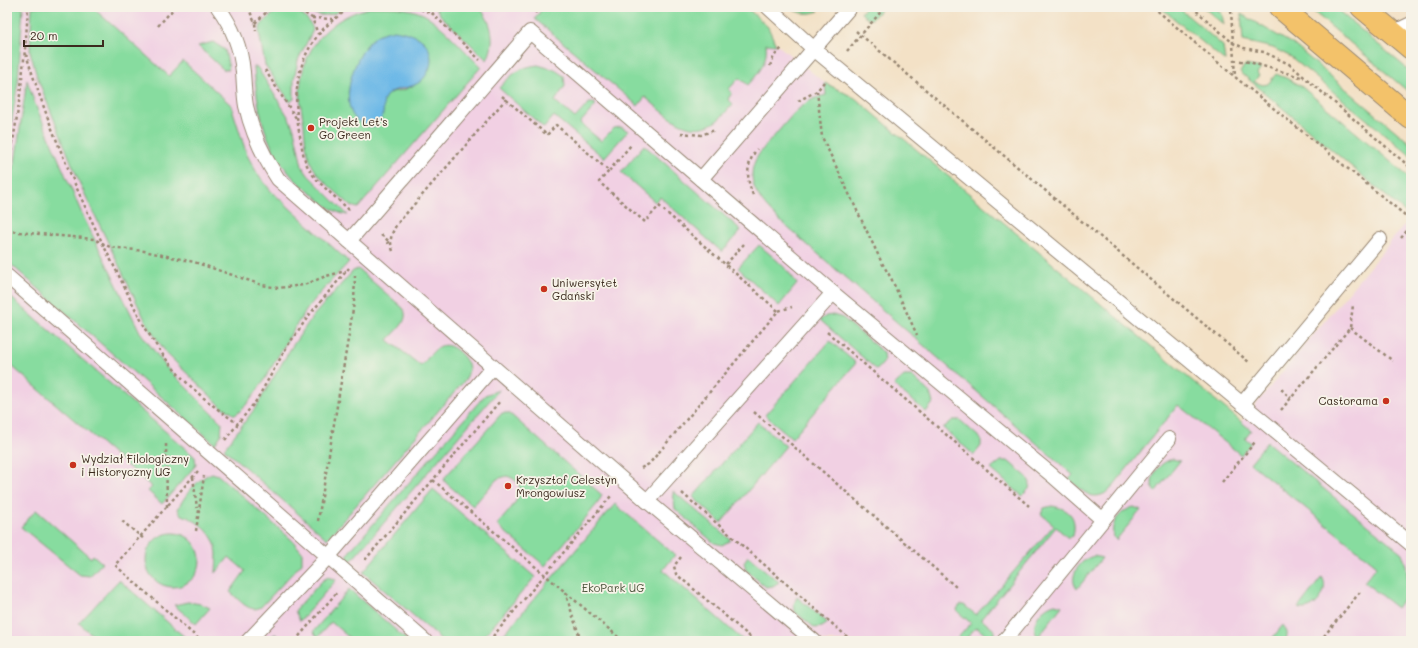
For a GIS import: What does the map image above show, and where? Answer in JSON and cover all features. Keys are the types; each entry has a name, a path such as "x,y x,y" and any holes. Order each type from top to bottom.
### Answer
{"main road":[{"path":"1280,7 1411,118"},
{"path":"1362,7 1401,28 1411,48"}],"lane":[{"path":"218,7 227,19 240,51 246,105 262,153 278,179 350,241 359,258 494,367 647,501 814,641"},
{"path":"768,7 814,49 1411,544"},
{"path":"701,179 850,7"},
{"path":"350,241 530,32 833,293 1053,476 1103,520"},
{"path":"1242,404 1380,239"},
{"path":"7,276 169,420 209,458 310,540 424,641"},
{"path":"647,501 833,293"},
{"path":"248,641 328,557 494,367"},
{"path":"1004,641 1169,439"}],"path":[{"path":"7,174 26,54 28,7"},
{"path":"158,26 175,7"},
{"path":"248,7 255,23 257,39"},
{"path":"255,23 272,7"},
{"path":"295,7 312,18 333,19"},
{"path":"350,210 310,170 305,160 297,119 297,90 307,51 318,34 333,19 353,7"},
{"path":"415,7 433,14"},
{"path":"430,7 433,14 468,48"},
{"path":"852,45 885,7"},
{"path":"1153,7 1235,77 1411,220"},
{"path":"1192,7 1233,43 1244,48 1264,52 1289,64 1411,168"},
{"path":"1227,7 1231,10 1235,77"},
{"path":"312,18 318,34"},
{"path":"860,35 1291,398"},
{"path":"26,54 42,107 101,241 145,328 170,364 204,399 238,424"},
{"path":"768,73 774,56"},
{"path":"1234,60 1249,62 1304,78"},
{"path":"264,69 297,119"},
{"path":"795,103 817,92 822,136 882,263 891,278 918,338"},
{"path":"396,224 506,99 547,135 556,125 609,171"},
{"path":"679,132 701,135 718,127"},
{"path":"644,130 599,182 645,222 659,206 778,311"},
{"path":"7,138 13,139"},
{"path":"756,201 750,188 748,174 749,163 758,148"},
{"path":"7,230 61,235 101,241 110,247 144,251 194,262 278,288 304,285 326,276 346,271"},
{"path":"200,641 115,565 238,424 256,400 288,345 310,314 346,271 359,258 390,242"},
{"path":"310,540 316,531 354,303 359,258"},
{"path":"852,641 649,464 778,311 796,305 1029,506"},
{"path":"1222,482 1350,328 1393,361"},
{"path":"718,381 956,587"},
{"path":"295,641 514,384"},
{"path":"167,507 166,436 169,420"},
{"path":"196,531 198,511 209,458"},
{"path":"192,477 198,511"},
{"path":"433,480 624,641"},
{"path":"606,490 618,500"},
{"path":"489,641 612,495"},
{"path":"122,521 144,539"},
{"path":"683,554 674,566 676,574 755,641"},
{"path":"564,591 582,641"},
{"path":"1320,641 1360,592"}],"shaded area":[{"name":"Uniwersytet Gdański","path":"7,7 746,7 768,27 775,43 825,83 855,98 1241,422 1411,217 1411,641 7,641"}],"green space":[{"path":"7,7 23,7 18,82 7,150"},
{"path":"32,7 92,7 169,76 183,61 231,105 247,155 257,173 271,191 349,262 308,308 253,397 235,415 222,407 167,354 148,326 80,184 37,77 30,51"},
{"path":"280,7 290,8 301,14 309,21 313,30 298,60 294,80 294,99 290,102 265,65 259,32 261,25"},
{"path":"301,7 348,7 330,15 319,15 307,11"},
{"path":"374,7 393,7 423,14 445,31 481,67 358,208 351,206 325,182 313,167 306,146 300,92 306,61 313,47 321,36 344,17","holes":["383,33 421,81 406,89 388,94 384,98 383,102 348,93 352,76 359,58 369,43 375,37"]},
{"path":"435,7 479,7 484,13 492,33 492,46 487,60 441,16"},
{"path":"543,7 746,7 768,27 776,45 766,44 766,56 762,67 748,85 739,78 729,89 732,93 728,99 733,104 720,118 708,126 698,128 679,123 661,111 645,97 638,106 535,19"},
{"path":"789,7 813,7 819,11 803,13"},
{"path":"866,7 883,7 872,19 868,19 861,13"},
{"path":"1160,7 1178,7 1223,46 1225,61"},
{"path":"1203,7 1214,7 1222,14 1224,25"},
{"path":"1308,7 1334,7 1411,72 1411,94"},
{"path":"1391,7 1411,7 1411,11 1402,11"},
{"path":"1241,14 1294,45 1411,144 1411,156 1291,57 1273,48 1243,41"},
{"path":"213,42 225,50 229,69 224,70 198,46"},
{"path":"538,65 555,70 564,76 565,86 555,101 575,118 589,103 595,103 595,106 580,123 601,141 614,128 621,127 628,131 604,158 554,116 544,128 499,88 516,72"},
{"path":"1245,65 1261,68 1257,73 1259,75 1254,82 1263,85 1268,84 1276,74 1302,87 1411,179 1411,217 1240,72"},
{"path":"254,67 257,67 289,118 294,129 302,166 308,175 348,215 333,210 324,204 294,179 280,161 267,136 263,123 257,95"},
{"path":"27,80 35,104 82,214 140,332 167,368 222,423 221,435 215,444 7,261 7,194 15,163"},
{"path":"825,83 855,98 1251,430 1245,438 1251,443 1241,455 1178,405 1109,491 1097,496 1092,496 1083,491 1069,479 1073,475 784,224 765,205 758,194 753,183 752,171 756,159 786,122 801,107 812,100 826,95"},
{"path":"644,145 741,230 722,252 660,197 655,202 621,172"},
{"path":"759,245 784,267 797,284 779,306 738,268"},
{"path":"358,269 403,308 405,313 404,321 388,340 421,366 438,348 445,345 449,346 457,350 464,357 469,366 469,370 466,379 327,539 224,449 256,407 291,348 313,316 353,271"},
{"path":"7,294 195,457 196,465 162,504 148,491 152,487 7,362"},
{"path":"833,315 843,318 883,353 884,362 877,370 820,320 826,316"},
{"path":"830,341 856,363 792,438 765,415"},
{"path":"904,376 912,376 930,393 933,403 926,412 894,385"},
{"path":"499,390 351,561 347,557 349,552 485,395"},
{"path":"502,413 509,413 602,495 598,503 545,566 497,525 517,499 519,486 515,480 507,476 497,479 473,506 444,480"},
{"path":"953,420 960,420 981,439 981,446 974,455 943,428"},
{"path":"758,422 786,446 721,523 693,497"},
{"path":"1267,442 1402,553 1407,574 1407,588 1402,601 1397,608 1364,582 1377,566 1250,463"},
{"path":"1173,459 1180,461 1155,492 1152,482 1155,472 1163,464"},
{"path":"1001,461 1008,461 1027,477 1030,483 1029,489 1022,496 991,469"},
{"path":"212,473 218,475 292,540 302,552 302,563 261,607 257,609 252,609 244,605 230,592 245,571 229,557 216,573 217,554 213,539 199,524 180,514 178,509 192,488 207,475"},
{"path":"433,489 535,577 480,641 443,641 363,572"},
{"path":"673,491 731,540 722,545 714,543 675,509"},
{"name":"EkoPark UG","path":"615,504 675,555 663,570 744,641 498,641"},
{"path":"1052,506 1064,509 1071,515 1074,524 1073,536 1068,538 1056,527 981,619 994,630 994,636 990,638 976,627 964,641 955,641 971,623 958,612 957,609 960,605 964,605 976,615 1054,525 1041,514 1044,508"},
{"path":"1134,507 1141,510 1116,540 1113,535 1113,530 1116,520 1124,512"},
{"path":"36,510 91,558 93,555 102,563 90,576 80,575 21,527"},
{"path":"168,533 178,533 188,537 196,545 200,555 200,565 196,575 188,583 178,587 168,587 158,583 150,575 146,565 146,555 150,545 158,537"},
{"path":"748,556 779,582 773,586 766,587 746,570 744,562"},
{"path":"1094,556 1102,558 1077,589 1074,584 1074,579 1077,569 1080,564"},
{"path":"328,577 336,580 300,621 295,611 322,581"},
{"path":"1322,577 1324,588 1323,594 1319,600 1310,608 1298,608"},
{"path":"119,580 188,641 99,641 79,623"},
{"path":"349,589 408,641 353,641 331,622 318,637 313,632"},
{"path":"797,597 828,623 822,627 815,628 795,612 794,604"},
{"path":"188,602 201,604 210,608 196,624 174,605"},
{"path":"1055,604 1062,606 1038,637 1035,632 1035,627 1038,617 1041,612"},
{"path":"1283,625 1287,633 1285,641 1270,641"},
{"path":"275,634 284,640 266,641"}],"water":[{"path":"394,30 414,35 424,42 430,53 430,66 425,77 417,84 390,92 387,95 384,102 382,118 373,127 360,122 352,113 349,100 349,86 353,71 367,44 376,36"}],"place":[{"name":"Projekt Let's Go Green","path":"311,128"},
{"name":"Uniwersytet Gdański","path":"544,289"},
{"name":"Castorama","path":"1386,401"},
{"name":"Wydział Filologiczny i Historyczny UG","path":"73,465"},
{"name":"Krzysztof Celestyn Mrongowiusz","path":"508,486"}]}
